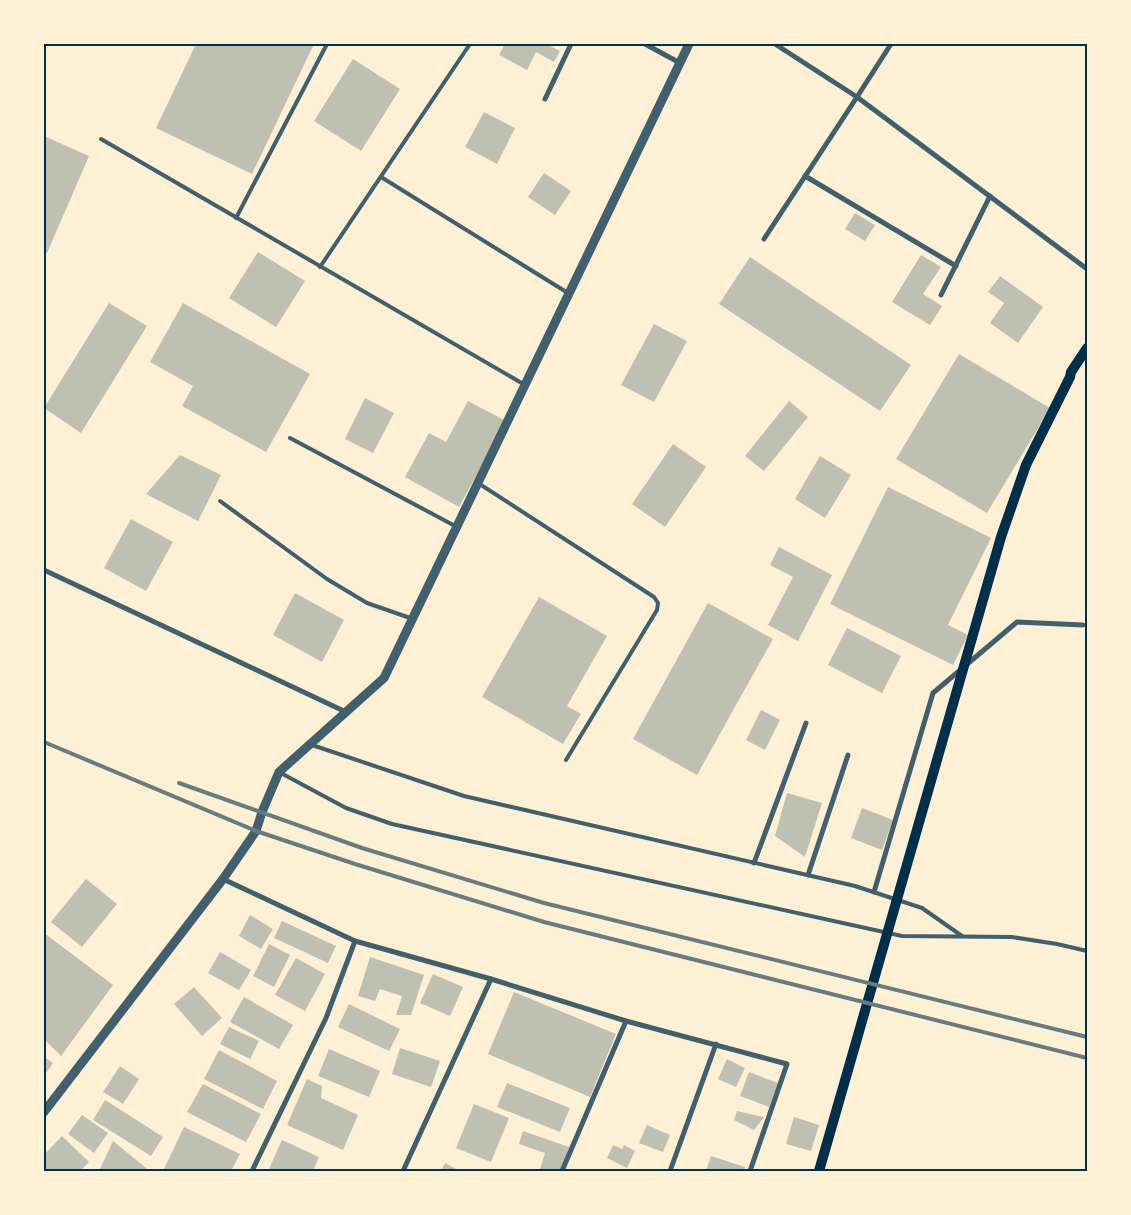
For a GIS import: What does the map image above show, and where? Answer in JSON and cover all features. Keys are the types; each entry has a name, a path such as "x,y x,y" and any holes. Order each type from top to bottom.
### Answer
{"main road":[{"path":"819,1171 1001,537 1026,465 1071,372 1087,348"}],"street":[{"path":"545,99 571,44"},
{"path":"645,44 680,63"},
{"path":"44,1112 223,879 256,831 262,812 280,772 384,678 689,44"},
{"path":"775,44 857,97 1087,268"},
{"path":"764,239 891,44"},
{"path":"805,176 956,266"},
{"path":"941,295 990,196"},
{"path":"44,570 346,712"},
{"path":"874,892 933,693 1017,622 1085,626"},
{"path":"754,863 806,722"},
{"path":"808,875 848,755"},
{"path":"223,879 355,940 626,1021 787,1064 750,1171"},
{"path":"252,1171 326,1018 355,940"},
{"path":"403,1171 490,979"},
{"path":"562,1171 626,1021"},
{"path":"670,1171 716,1044"}],"lane":[{"path":"236,218 327,44"},
{"path":"320,267 470,44"},
{"path":"101,139 525,385"},
{"path":"381,177 569,294"},
{"path":"290,438 457,527"},
{"path":"478,483 654,597 658,603 658,610 566,760"},
{"path":"220,501 326,580 367,603 413,619"},
{"path":"310,744 464,796 855,886 922,908 963,936"},
{"path":"280,772 346,808 392,824 902,936 1012,937 1087,951"}],"building":[{"path":"196,44 314,44 252,174 156,128"},
{"path":"505,44 546,44 560,51 554,62 536,52 527,70 499,55"},
{"path":"353,59 400,89 361,151 314,121"},
{"path":"484,112 515,128 497,164 465,147"},
{"path":"44,136 89,156 47,253 44,252"},
{"path":"544,173 571,191 555,215 528,197"},
{"path":"855,213 875,225 865,241 845,229"},
{"path":"258,252 305,281 276,327 229,298"},
{"path":"921,255 941,267 923,294 942,306 930,325 892,302"},
{"path":"750,257 911,365 880,411 719,304"},
{"path":"1000,276 1043,307 1018,343 990,323 1004,303 988,292"},
{"path":"109,303 147,326 81,433 44,408"},
{"path":"183,303 310,374 266,452 182,406 193,386 150,362"},
{"path":"654,324 687,341 654,402 621,385"},
{"path":"959,354 1050,408 987,513 896,459"},
{"path":"365,398 394,413 373,453 345,439"},
{"path":"468,401 506,421 459,507 405,477 429,433 446,442"},
{"path":"789,401 808,417 764,471 745,456"},
{"path":"673,444 706,467 665,527 632,504"},
{"path":"180,455 221,475 198,521 146,494"},
{"path":"820,456 851,475 825,518 795,499"},
{"path":"888,487 991,538 948,625 968,635 953,665 830,604"},
{"path":"131,519 173,542 146,591 104,568"},
{"path":"779,547 832,575 798,641 768,625 793,577 770,565"},
{"path":"295,593 344,620 322,662 273,635"},
{"path":"539,597 607,636 567,706 581,714 563,744 482,697"},
{"path":"708,603 773,639 697,775 633,739"},
{"path":"847,628 901,656 882,693 828,665"},
{"path":"761,710 780,720 765,750 746,740"},
{"path":"787,793 822,803 805,857 775,836"},
{"path":"862,808 893,820 882,850 851,838"},
{"path":"86,879 117,904 82,947 51,922"},
{"path":"250,915 273,929 261,949 239,936"},
{"path":"282,921 336,946 328,963 274,938"},
{"path":"44,933 113,985 61,1056 44,1039"},
{"path":"269,944 290,955 274,987 253,976"},
{"path":"220,952 251,970 239,990 208,973"},
{"path":"370,957 424,975 411,1015 396,1015 402,996 380,989 375,1001 358,996"},
{"path":"296,958 325,974 305,1011 275,995"},
{"path":"433,974 463,987 450,1016 420,1003"},
{"path":"194,987 222,1018 202,1036 174,1004"},
{"path":"514,992 616,1034 590,1097 488,1054"},
{"path":"244,997 293,1025 279,1049 230,1022"},
{"path":"349,1004 400,1029 389,1051 338,1027"},
{"path":"229,1027 259,1041 250,1059 220,1044"},
{"path":"400,1048 440,1061 431,1087 392,1074"},
{"path":"329,1049 380,1071 369,1097 318,1076"},
{"path":"219,1050 277,1081 263,1109 204,1079"},
{"path":"44,1057 53,1063 44,1076"},
{"path":"727,1059 745,1068 736,1087 718,1079"},
{"path":"120,1066 139,1079 123,1104 103,1092"},
{"path":"749,1072 778,1083 769,1107 740,1096"},
{"path":"307,1079 322,1086 321,1098 358,1115 343,1150 287,1125"},
{"path":"507,1083 570,1108 560,1132 497,1107"},
{"path":"203,1084 261,1114 246,1142 187,1112"},
{"path":"105,1100 163,1137 151,1156 93,1120"},
{"path":"474,1104 509,1118 491,1162 456,1148"},
{"path":"737,1111 764,1117 754,1130 734,1120"},
{"path":"82,1115 108,1133 94,1153 68,1134"},
{"path":"794,1117 819,1125 811,1151 786,1144"},
{"path":"647,1125 670,1135 663,1152 639,1143"},
{"path":"184,1127 240,1154 231,1171 163,1171"},
{"path":"523,1131 569,1147 561,1171 540,1169 545,1153 519,1144"},
{"path":"62,1136 89,1162 80,1171 44,1171 44,1155"},
{"path":"282,1140 319,1157 313,1171 268,1171"},
{"path":"113,1141 150,1171 99,1171"},
{"path":"613,1145 622,1149 624,1145 635,1151 627,1168 607,1158"},
{"path":"711,1156 745,1167 744,1171 706,1171"},
{"path":"445,1163 460,1171 441,1171"}],"railway":[{"path":"44,742 256,831 355,864 544,922 1087,1058"},
{"path":"179,783 362,848 544,903 1087,1037"}]}
